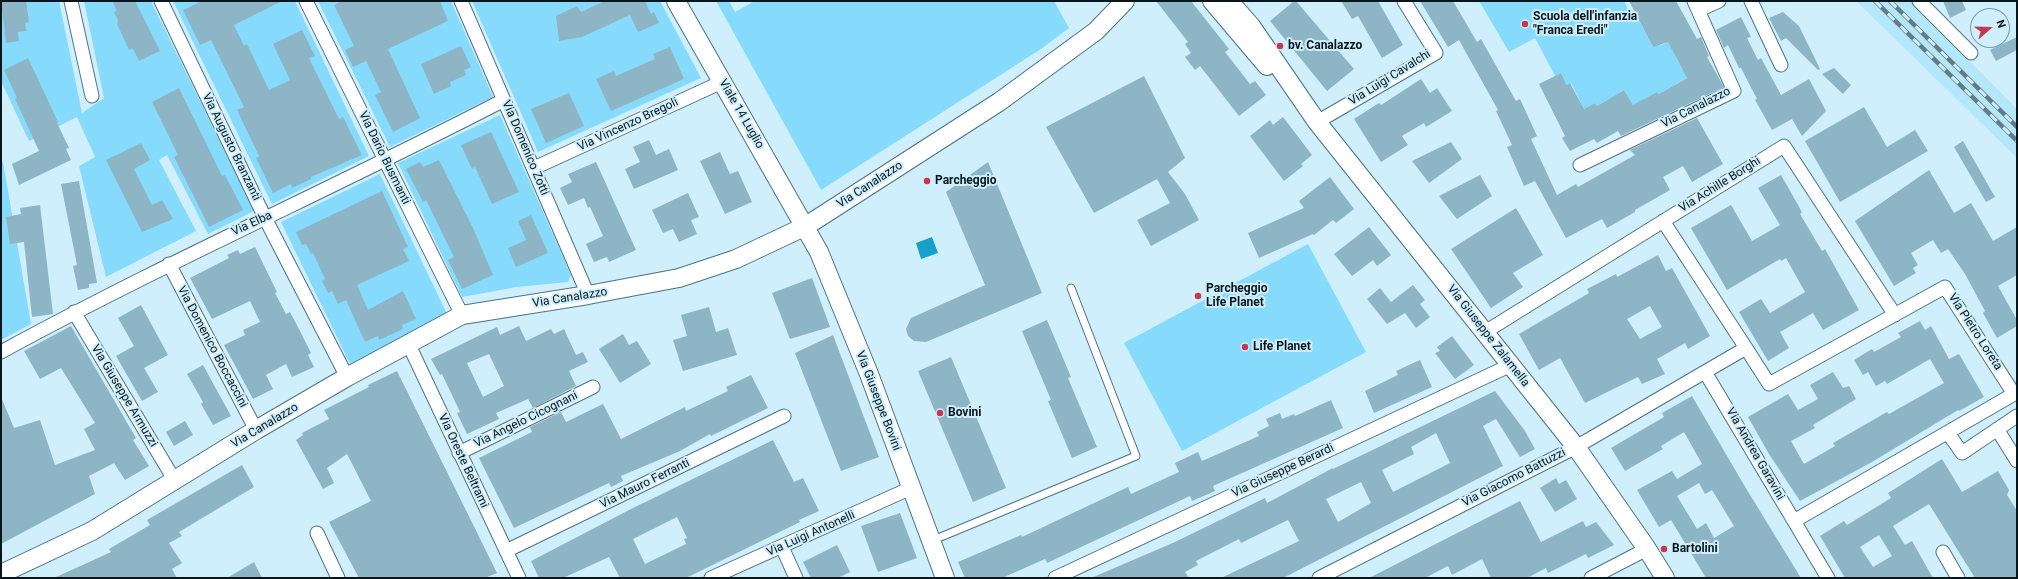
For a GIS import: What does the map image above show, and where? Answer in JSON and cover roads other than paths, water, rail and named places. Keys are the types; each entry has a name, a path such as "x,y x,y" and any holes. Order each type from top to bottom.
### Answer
{"street":[{"path":"71,1 92,96"},
{"name":"Via Augusto Branzanti","path":"161,1 265,218 347,377"},
{"name":"Via Dario Busmanti","path":"306,1 462,315"},
{"name":"Via Domenico Zotti","path":"461,1 588,295"},
{"name":"Viale 14 Luglio","path":"676,1 806,226"},
{"name":"Via Canalazzo","path":"1,574 92,531 256,430 347,377 462,315 588,295 679,278 736,259 806,226 999,102 1096,31 1125,1"},
{"name":"Via Giuseppe Zalamella","path":"1212,1 1256,55 1302,102"},
{"name":"Via Giuseppe Zalamella","path":"1229,1 1251,26 1317,122 1486,332 1576,447 1647,549 1665,578"},
{"path":"1236,1 1251,26"},
{"name":"Via Luigi Cavalchi","path":"1317,122 1436,53 1404,1"},
{"name":"Via Canalazzo","path":"1580,165 1734,91 1697,6 1719,1"},
{"path":"1751,1 1781,65"},
{"path":"1919,1 1971,53"},
{"name":"Via Vincenzo Bregoli","path":"534,168 722,82"},
{"name":"Via Elba","path":"1,352 74,312 169,264 385,160 504,100"},
{"name":"Via Achille Borghi","path":"1486,332 1784,146 1895,314"},
{"path":"1663,221 1746,348 1705,372"},
{"name":"Via Giuseppe Bovini","path":"806,226 830,275 944,578"},
{"name":"Via Domenico Boccaccini","path":"169,264 256,430"},
{"name":"Via Pietro Loreta","path":"1746,348 1769,384 1945,287 2014,394 1794,521"},
{"name":"Via Giuseppe Armuzzi","path":"74,312 175,480"},
{"name":"Via Oreste Beltrami","path":"408,343 519,578"},
{"name":"Via Giuseppe Berardi","path":"1055,578 1511,365"},
{"name":"Via Giacomo Battuzzi","path":"1319,578 1576,447 1705,372"},
{"name":"Via Andrea Garavini","path":"1705,372 1828,578"},
{"name":"Via Angelo Cicognani","path":"459,453 593,387"},
{"name":"Via Mauro Ferranti","path":"506,551 784,416"},
{"path":"1948,432 1962,453 2017,416"},
{"path":"1998,429 2017,461"},
{"name":"Via Luigi Antonelli","path":"711,578 911,488"},
{"path":"317,533 338,578"},
{"path":"782,547 796,578"},
{"path":"1591,578 1647,549"},
{"path":"1943,552 1958,578"}],"lane":[{"path":"930,541 1136,456 1071,288"}],"railway":[{"path":"1875,1 2017,141"},
{"path":"1890,1 2017,127"}],"place":[{"name":"Scuola dell'infanzia \"Franca Eredi\"","path":"1525,24"},
{"name":"bv. Canalazzo","path":"1280,46"},
{"name":"Parcheggio","path":"927,181"},
{"name":"Parcheggio Life Planet","path":"1198,296"},
{"name":"Life Planet","path":"1245,347"},
{"name":"Bovini","path":"940,413"},
{"name":"Bartolini","path":"1664,549"}]}
